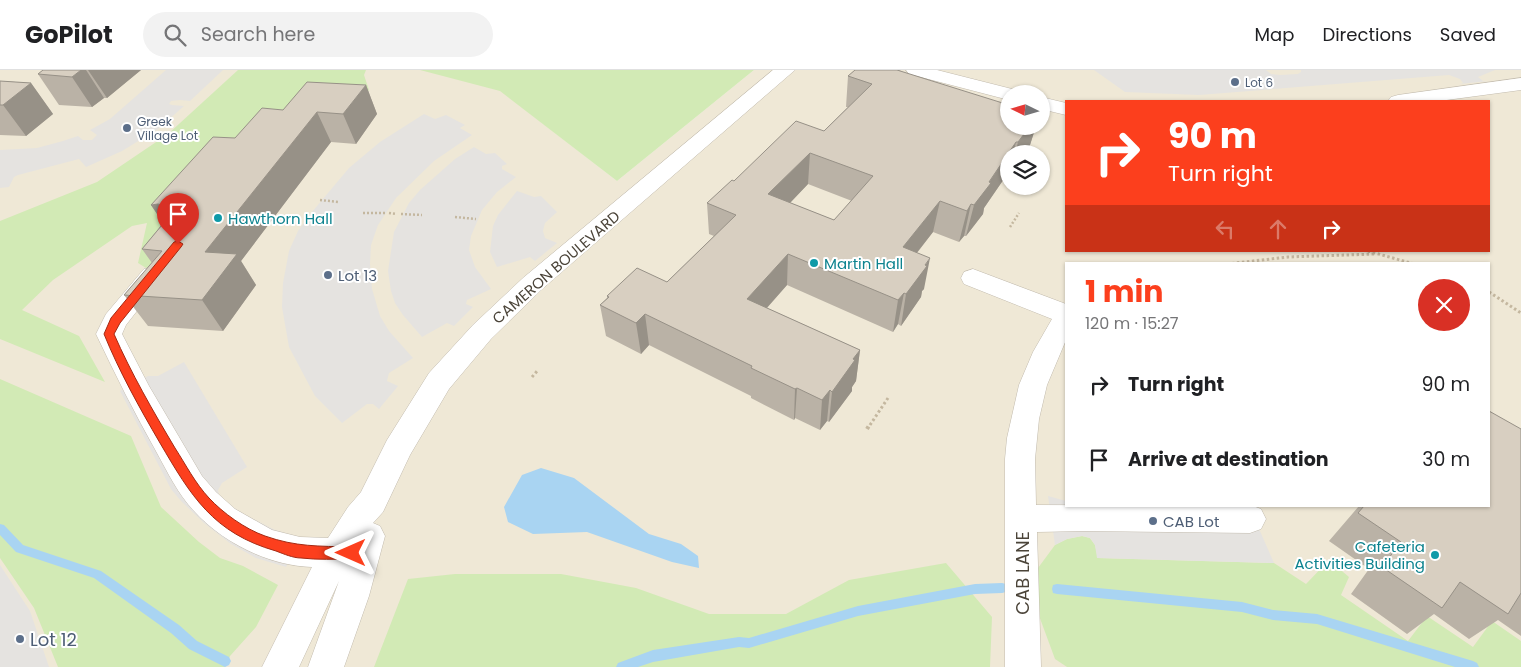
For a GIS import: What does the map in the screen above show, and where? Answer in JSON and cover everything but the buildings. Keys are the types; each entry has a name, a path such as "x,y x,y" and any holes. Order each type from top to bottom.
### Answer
{"street":[{"name":"CAMERON BOULEVARD","path":"280,667 315,594 351,553 372,515 372,502 398,450 439,381 482,332 532,284 785,70"},
{"path":"916,70 951,81 1000,92"},
{"path":"951,81 976,95 1000,102"},
{"path":"1405,100 1521,84"},
{"path":"1050,105 1065,109"},
{"path":"1050,116 1065,120"},
{"path":"172,252 110,329 110,340 191,485 205,502 224,519 260,541 283,549 300,552 351,553"},
{"path":"973,278 1065,316"},
{"name":"CAB LANE","path":"1023,667 1022,430 1038,367 1065,318"},
{"path":"1022,519 1084,517 1250,519"},
{"name":"CAMERON BOULEVARD","path":"326,667 352,596 351,553"}],"path":[{"path":"320,200 339,202"},
{"path":"363,213 384,213"},
{"path":"389,213 396,214"},
{"path":"1010,227 1019,213"},
{"path":"402,214 422,215"},
{"path":"455,217 476,219"},
{"path":"307,218 326,219"},
{"path":"1370,252 1406,262"},
{"path":"1244,262 1288,257 1375,254"},
{"path":"1490,293 1521,313"},
{"path":"532,377 538,370"},
{"path":"867,429 888,398"}],"shaded area":[{"path":"0,70 474,70 617,181 754,70 1521,70 1521,667 0,667"},
{"name":"Greek Village Lot","path":"166,70 223,70 190,101 171,101 169,104 184,106 158,129 122,151 86,167 79,159 18,175 14,177 9,187 0,188 0,150 37,148 78,136 83,140 92,140 97,135 90,130 110,119"},
{"name":"Lot 6","path":"1094,70 1266,70 1271,74 1280,75 1298,74 1301,70 1495,70 1478,77 1483,81 1488,81 1460,84 1463,83 1460,79 1449,75 1199,95 1125,92"},
{"name":"Lot 13","path":"424,114 435,119 446,115 465,125 460,128 472,135 434,161 396,198 378,225 371,245 372,289 380,316 389,331 413,358 389,373 387,381 398,386 379,409 373,404 367,404 342,423 315,396 289,347 282,307 283,283 289,251 298,231 349,168 380,142"},
{"name":"Lot 13","path":"474,147 486,154 495,153 507,164 502,166 502,169 516,177 497,192 482,210 471,236 469,250 475,267 491,289 467,300 466,304 473,307 454,326 447,323 422,337 403,315 395,303 391,291 388,271 394,232 409,203 420,190 455,159"},
{"path":"517,191 534,197 541,196 557,212 545,223 543,231 545,238 557,243 535,261 530,257 497,267 490,252 493,226 498,215"},
{"path":"184,362 247,467 222,483 218,490 219,495 228,504 242,513 275,530 301,538 286,567 256,558 231,544 204,523 181,501 171,489 120,391 148,376 158,376"},
{"name":"CAB Lot","path":"1048,496 1065,501 1065,507 1249,507 1274,563 1097,558 1095,545 1090,538 1082,536 1067,539 1055,545"},
{"name":"Lot 12","path":"0,565 30,611 49,667 0,667"}],"green space":[{"path":"238,70 366,70 364,75 369,90 360,100 157,264 146,268 138,263 147,223 132,226 53,280 22,310 79,336 105,382 0,339 0,221 97,182 168,134"},
{"path":"420,70 754,70 617,181 500,91"},
{"path":"0,379 131,436 161,507 199,542 220,558 243,566 278,585 256,627 230,656 225,667 58,667 34,608 0,558"},
{"path":"1082,536 1090,538 1095,545 1098,558 1274,563 1306,584 1329,560 1349,577 1341,595 1408,641 1427,616 1473,647 1492,621 1521,641 1521,667 1067,667 1055,659 1038,613 1038,568 1055,545 1067,539"},
{"path":"946,563 992,617 990,667 374,667 408,579 455,574 561,574 636,588 709,614 786,614 849,580"}],"water":[{"path":"541,468 574,478 649,534 681,544 698,556 699,568 672,562 587,532 533,534 508,522 504,507 522,475"}],"waterway":[{"path":"0,528 20,549 97,574 175,629 193,645 225,661"},
{"path":"622,667 653,656 739,642 749,643 858,611 975,589 1002,588"},
{"path":"1057,589 1242,607 1273,615 1317,619 1473,667"}],"place":[{"name":"Lot 6","path":"1235,82"},
{"name":"Greek Village Lot","path":"127,128"},
{"name":"Hawthorn Hall","path":"218,218"},
{"name":"Martin Hall","path":"814,263"},
{"name":"Lot 13","path":"328,275"},
{"name":"CAB Lot","path":"1153,521"},
{"name":"Cafeteria Activities Building","path":"1435,555"},
{"name":"Lot 12","path":"20,639"}],"route":[{"path":"178,244 115,321 109,334 118,356 157,427 191,485 205,502 224,519 244,532 260,541 283,549 312,553 351,553"}]}
